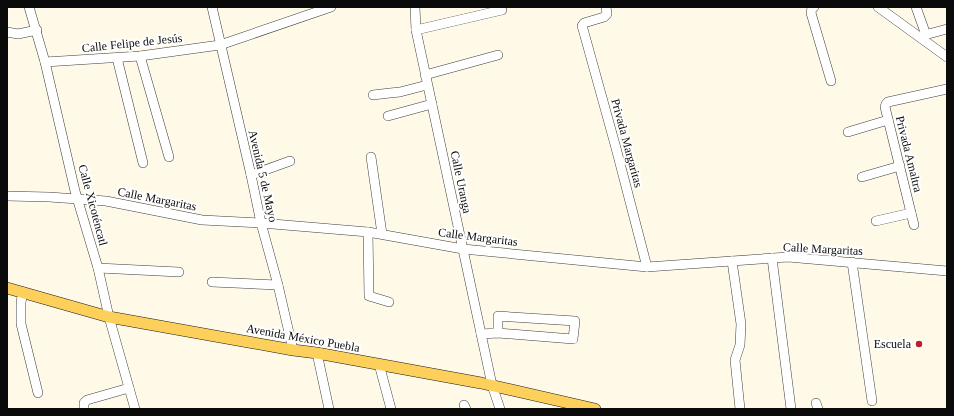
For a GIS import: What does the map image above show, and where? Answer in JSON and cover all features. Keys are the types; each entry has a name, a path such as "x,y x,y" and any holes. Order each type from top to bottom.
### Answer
{"main road":[{"name":"Avenida México Puebla","path":"7,288 109,317 492,385 595,409"}],"street":[{"name":"Calle Xicoténcatl","path":"29,7 45,62 77,199 98,268 109,317 135,409"},
{"name":"Avenida 5 de Mayo","path":"212,7 261,223 278,285 293,350"},
{"name":"Calle Felipe de Jesús","path":"45,62 140,56 220,45 331,7"},
{"name":"Calle Uranga","path":"415,7 416,30 426,80 492,385 500,409"},
{"name":"Privada Margaritas","path":"606,7 607,14 604,17 584,23 582,26 648,267"},
{"path":"814,7 812,8 811,13 831,81"},
{"path":"916,7 923,36"},
{"path":"881,8 923,36 947,58"},
{"path":"416,30 502,10"},
{"path":"923,36 947,29"},
{"path":"7,32 18,34 36,30"},
{"path":"373,95 400,92 426,80 498,55"},
{"path":"140,56 169,157"},
{"path":"117,58 143,163"},
{"name":"Privada Amaltra","path":"914,225 885,107 888,102 947,89"},
{"path":"388,116 432,104"},
{"path":"848,132 888,120"},
{"path":"371,157 382,234"},
{"path":"251,175 290,161"},
{"path":"862,178 900,166"},
{"name":"Calle Margaritas","path":"7,196 106,201 202,220 261,223 368,232 463,249 648,267 788,257 947,270"},
{"path":"876,222 911,213"},
{"path":"368,232 369,296 389,302"},
{"path":"772,258 791,409"},
{"path":"732,261 741,324 740,345 735,360 740,409"},
{"path":"852,262 872,401"},
{"path":"98,268 179,272"},
{"path":"212,282 278,285"},
{"path":"23,292 21,302 21,324 38,393"},
{"path":"481,334 498,333 573,339 575,322 498,316 498,333"},
{"path":"317,353 328,409"},
{"path":"379,364 391,409"},
{"path":"84,406 87,400 129,388"}],"place":[{"name":"Escuela","path":"919,344"}]}
